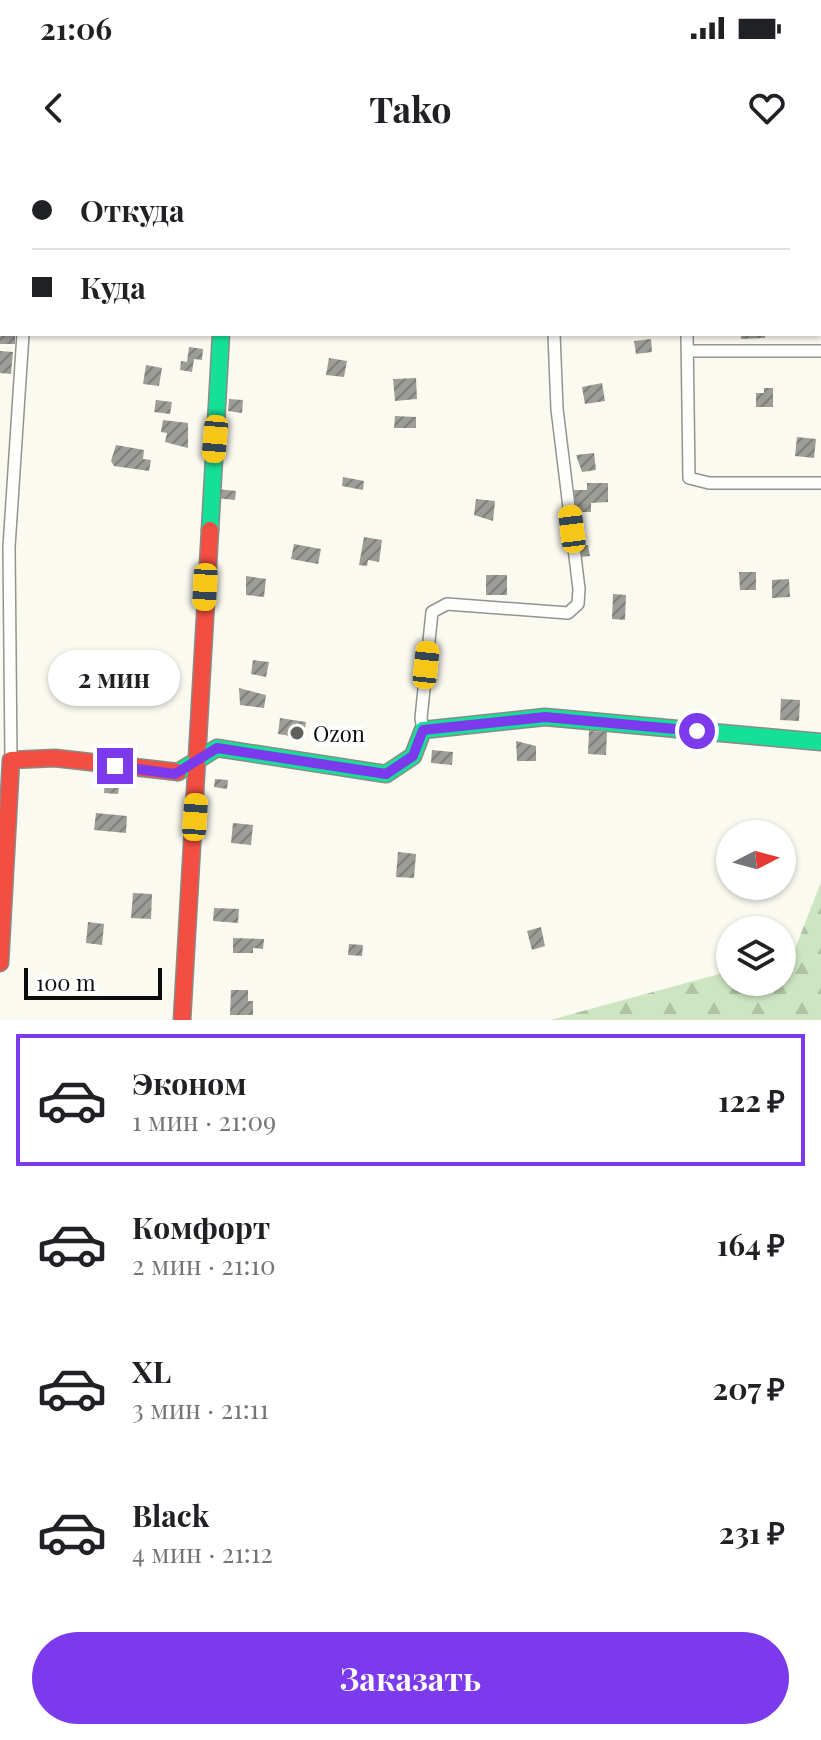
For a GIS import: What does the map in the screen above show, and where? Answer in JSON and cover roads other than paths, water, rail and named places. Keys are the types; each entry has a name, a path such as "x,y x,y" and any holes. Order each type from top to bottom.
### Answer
{"street":[{"path":"0,963 11,760 4,621 23,336"},
{"path":"182,1020 221,336"},
{"path":"11,760 55,758 175,774 217,748 386,774 413,756 423,730 421,718 432,612 447,604 568,613 578,604 579,589 557,409 554,336"},
{"path":"687,336 689,478 709,483 821,483"},
{"path":"687,351 821,351"},
{"path":"423,730 545,717 821,742"}],"place":[{"name":"Ozon","path":"297,733"}]}
